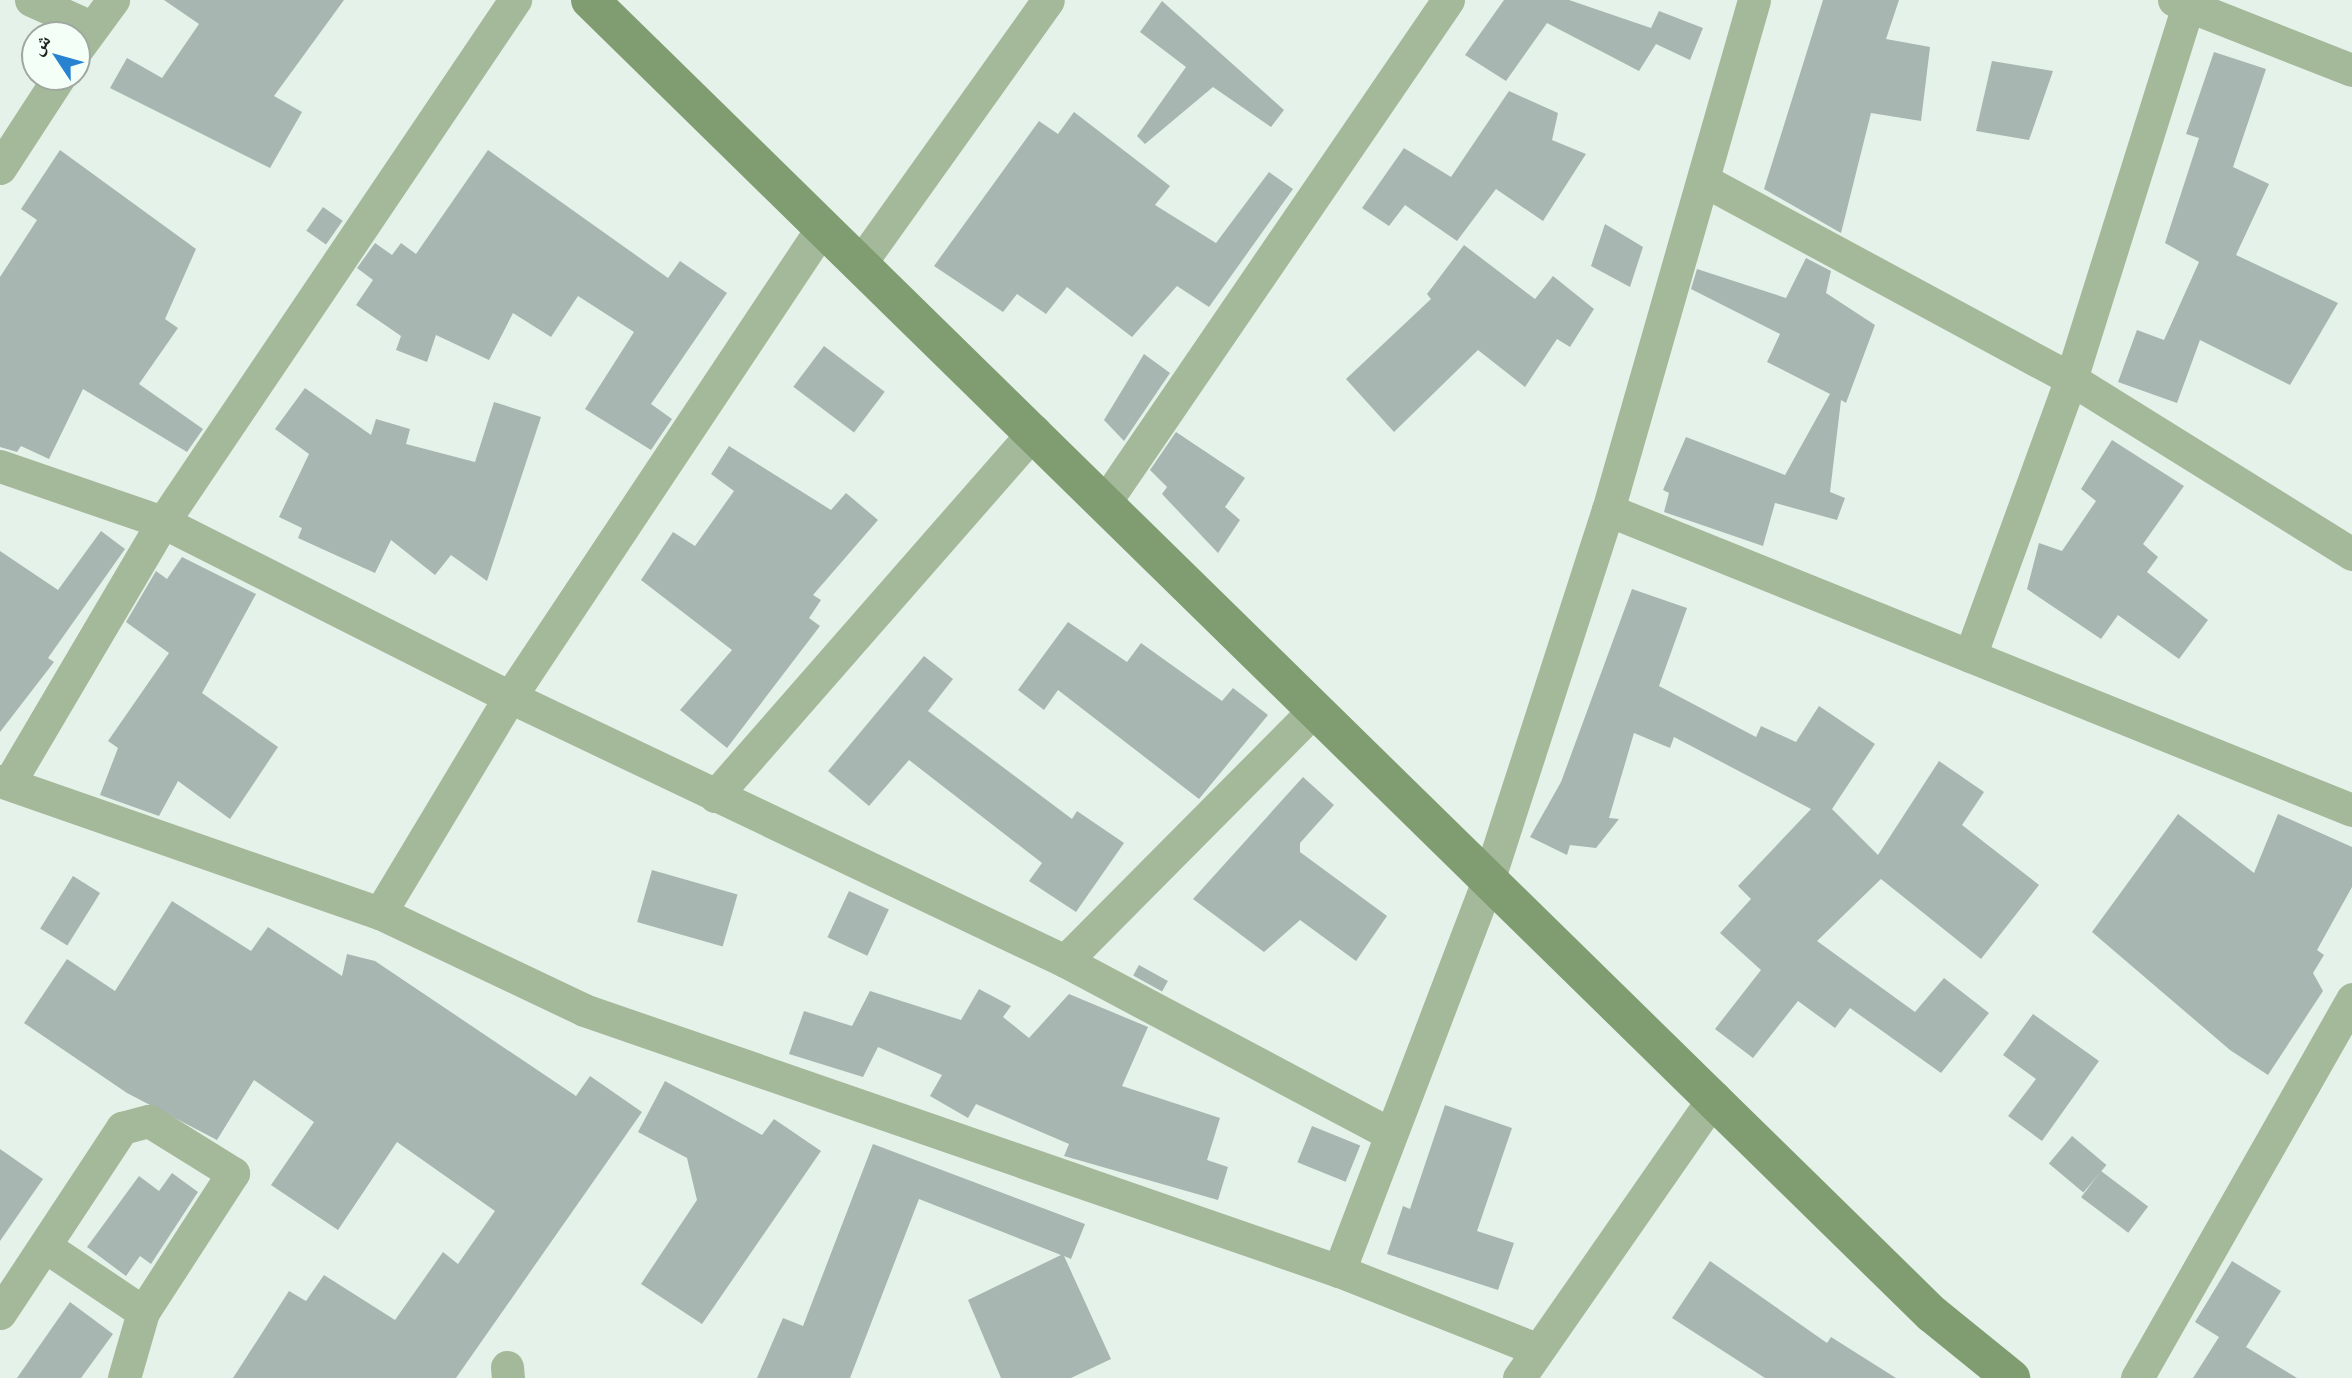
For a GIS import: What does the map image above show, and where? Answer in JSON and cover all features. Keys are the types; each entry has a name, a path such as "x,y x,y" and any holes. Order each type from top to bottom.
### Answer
{"street":[{"path":"31,0 60,21"},
{"path":"91,29 113,0"},
{"path":"515,0 163,522 5,782 380,913 584,1010 1339,1271 1536,1349"},
{"path":"590,0 859,265 1035,431 1313,711 1714,1097 1932,1314 2011,1378"},
{"path":"859,265 1048,0"},
{"path":"1105,502 1448,0"},
{"path":"1339,1271 1488,881 1608,510 1705,181 1754,0"},
{"path":"1970,656 2071,379 2184,2 2352,70"},
{"path":"0,168 50,91"},
{"path":"1705,181 2071,379 2352,554"},
{"path":"380,913 510,697 822,228"},
{"path":"715,796 1035,431"},
{"path":"0,466 163,522 510,697 1065,961 1390,1134"},
{"path":"1608,510 2352,810"},
{"path":"1065,961 1313,711"},
{"path":"2137,1378 2352,999"},
{"path":"1519,1378 1536,1349 1714,1097"},
{"path":"0,1313 122,1128 135,1120 149,1121 233,1173 143,1311 124,1378"},
{"path":"46,1247 143,1311"}],"building":[{"path":"164,0 344,0 274,96 302,112 270,168 110,88 127,58 162,78 199,24"},
{"path":"1504,0 1569,0 1651,28 1659,11 1703,28 1690,60 1656,44 1639,71 1547,23 1506,81 1465,55"},
{"path":"1823,0 1899,0 1886,39 1930,47 1921,121 1871,113 1841,233 1764,189"},
{"path":"1162,1 1284,110 1271,127 1213,87 1145,144 1137,136 1186,67 1140,32"},
{"path":"2214,52 2266,69 2233,167 2269,184 2236,255 2338,303 2290,385 2200,340 2177,403 2118,382 2137,330 2164,340 2199,262 2165,243 2199,138 2186,134"},
{"path":"1992,61 2053,71 2029,140 1976,131"},
{"path":"1509,91 1558,113 1552,140 1586,154 1543,221 1496,189 1457,241 1405,205 1389,226 1362,208 1404,148 1451,177"},
{"path":"1074,112 1170,186 1155,205 1216,243 1269,172 1293,189 1209,307 1177,286 1132,337 1067,287 1046,314 1017,294 1003,312 934,266 1039,121 1058,134"},
{"path":"60,150 196,249 165,319 178,328 139,384 203,429 187,452 83,389 49,459 21,446 17,452 0,447 0,277 37,220 21,209"},
{"path":"488,150 668,278 680,261 727,293 651,404 672,419 651,450 585,409 634,332 578,296 551,337 513,313 489,360 436,335 427,362 396,350 401,336 356,305 373,280 357,268 375,243 392,255 401,243 416,254"},
{"path":"323,207 343,221 326,245 306,231"},
{"path":"1605,224 1643,247 1630,287 1591,266"},
{"path":"1464,245 1535,299 1553,276 1594,309 1570,347 1557,339 1525,387 1478,350 1394,432 1346,379 1431,299 1427,294"},
{"path":"1806,258 1831,271 1826,293 1875,325 1846,403 1841,400 1830,492 1845,498 1837,520 1775,503 1763,546 1664,512 1669,493 1663,490 1686,437 1785,475 1830,394 1767,362 1780,334 1691,289 1697,269 1786,298"},
{"path":"824,346 885,392 854,432 793,387"},
{"path":"1144,354 1170,373 1124,441 1104,420"},
{"path":"305,388 371,435 376,419 410,429 406,444 475,462 494,402 541,417 487,581 451,555 435,575 391,540 375,573 298,538 302,528 279,517 309,454 275,429"},
{"path":"1176,432 1245,478 1225,507 1240,520 1218,553 1162,494 1167,487 1150,470"},
{"path":"2112,440 2184,486 2143,544 2158,557 2147,572 2208,620 2179,659 2118,615 2101,639 2027,589 2039,543 2062,551 2096,501 2081,489"},
{"path":"729,446 831,510 846,493 878,520 813,595 821,600 809,618 820,626 727,748 680,710 732,650 641,580 673,532 695,546 734,491 711,474"},
{"path":"101,531 125,549 48,658 54,662 0,732 0,551 58,590"},
{"path":"182,557 256,594 202,693 278,747 230,819 178,781 159,816 100,795 118,748 108,741 169,653 126,622 156,571 167,579"},
{"path":"1632,589 1687,608 1659,686 1756,737 1761,726 1796,742 1819,706 1875,744 1832,809 1878,855 1939,761 1984,792 1962,825 2039,885 1981,959 1881,879 1817,941 1915,1012 1944,978 1989,1013 1941,1073 1850,1008 1835,1028 1798,1001 1753,1058 1715,1029 1761,970 1720,933 1751,899 1738,886 1811,809 1674,737 1670,748 1634,733 1609,818 1619,819 1596,848 1570,845 1567,855 1530,837 1561,782"},
{"path":"1068,622 1127,662 1141,643 1222,701 1233,688 1268,715 1199,799 1058,690 1044,710 1018,690"},
{"path":"924,656 953,679 928,711 1072,819 1077,811 1124,843 1076,912 1029,881 1042,863 909,760 869,806 828,771"},
{"path":"1303,777 1334,805 1300,843 1300,852 1387,916 1356,961 1300,920 1264,952 1193,899"},
{"path":"2178,814 2254,873 2278,814 2352,847 2352,887 2317,950 2324,955 2313,973 2323,991 2268,1075 2230,1050 2092,932"},
{"path":"652,870 738,895 723,946 637,922"},
{"path":"73,876 100,893 67,946 40,929"},
{"path":"849,891 889,910 867,956 827,937"},
{"path":"172,901 251,951 268,927 342,976 347,954 375,961 576,1096 590,1076 642,1112 456,1378 233,1378 289,1291 306,1301 324,1275 395,1320 443,1252 458,1264 495,1211 397,1142 338,1230 271,1185 314,1122 254,1080 217,1140 127,1093 24,1023 67,959 115,991"},
{"path":"1139,965 1168,981 1162,991 1133,975"},
{"path":"979,989 1011,1006 1003,1017 1029,1038 1069,994 1148,1027 1122,1086 1220,1118 1207,1160 1228,1167 1218,1200 1064,1156 1069,1144 976,1104 968,1118 930,1096 942,1075 878,1047 863,1077 789,1054 804,1011 852,1026 870,991 961,1020"},
{"path":"2033,1014 2099,1061 2042,1141 2008,1116 2036,1079 2003,1055"},
{"path":"665,1081 762,1135 774,1119 821,1151 702,1324 641,1284 697,1200 687,1158 638,1132"},
{"path":"1445,1105 1512,1128 1477,1231 1514,1243 1498,1290 1387,1254 1403,1206 1410,1209"},
{"path":"1312,1126 1360,1145 1346,1182 1297,1162"},
{"path":"2072,1136 2106,1165 2083,1193 2049,1164"},
{"path":"873,1144 1085,1224 1071,1259 1064,1256 1111,1359 1071,1378 1001,1378 968,1300 1061,1255 919,1199 850,1378 757,1378 783,1318 803,1326"},
{"path":"0,1149 43,1179 0,1241"},
{"path":"2101,1171 2148,1207 2128,1233 2081,1197"},
{"path":"172,1173 198,1192 151,1264 140,1256 126,1276 87,1247 139,1176 159,1191"},
{"path":"1710,1261 1827,1343 1831,1337 1896,1378 1765,1378 1672,1318"},
{"path":"2232,1261 2281,1291 2246,1347 2297,1378 2193,1378 2219,1337 2195,1322"},
{"path":"70,1302 113,1334 81,1378 17,1378"}]}
